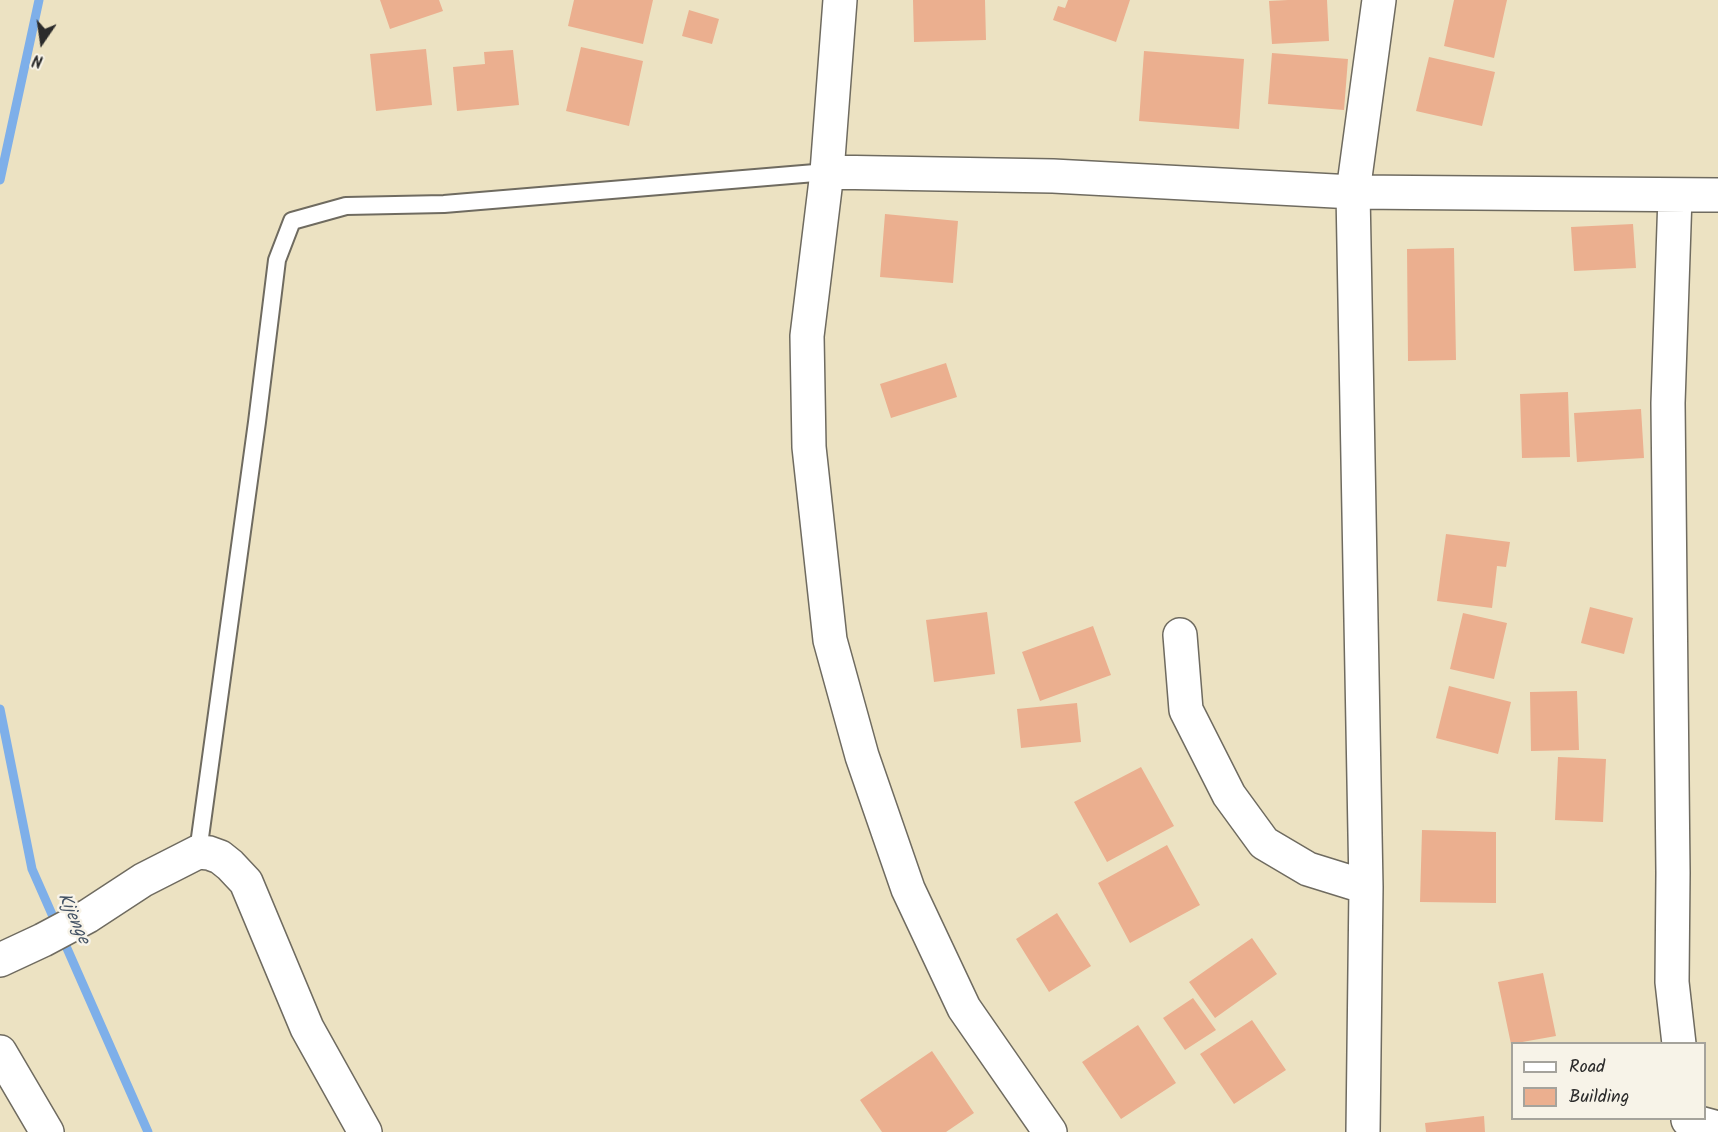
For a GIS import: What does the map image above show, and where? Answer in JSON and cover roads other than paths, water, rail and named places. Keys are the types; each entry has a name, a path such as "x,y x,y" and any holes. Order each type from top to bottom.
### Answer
{"street":[{"path":"840,0 827,172 807,336 809,447 830,640 862,756 908,889 964,1008 1050,1132"},
{"path":"1364,1132 1366,887 1353,192 1379,0"},
{"path":"827,172 1053,176 1353,192 1718,195"},
{"path":"1675,196 1668,403 1672,982 1679,1042"},
{"path":"1180,635 1186,710 1229,795 1264,843 1308,868 1366,887"},
{"path":"0,960 43,940 143,880 198,852 209,853 220,858 246,882 307,1028 365,1132"},
{"path":"0,1052 47,1132"}],"lane":[{"path":"198,852 277,260 292,221 346,206 444,204 827,172"}],"waterway":[{"name":"Kijenge","path":"0,180 39,0"},
{"name":"Kijenge","path":"0,709 32,869 148,1132"}]}
